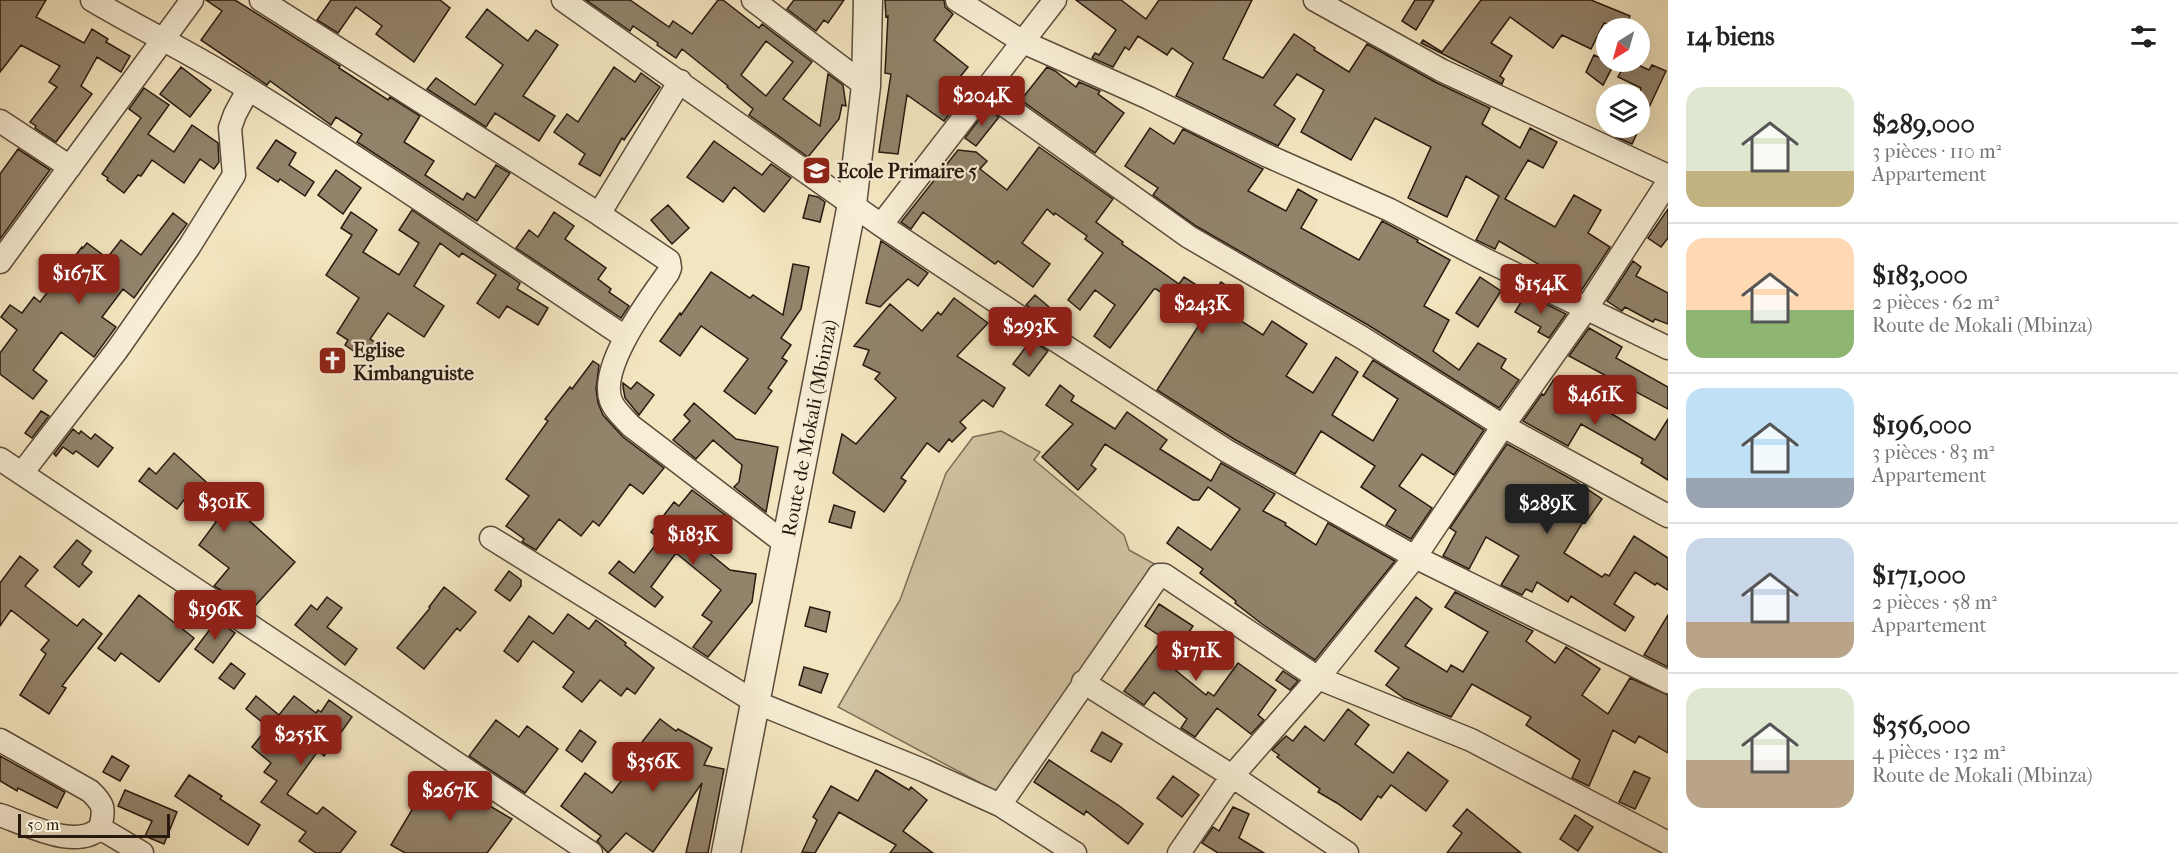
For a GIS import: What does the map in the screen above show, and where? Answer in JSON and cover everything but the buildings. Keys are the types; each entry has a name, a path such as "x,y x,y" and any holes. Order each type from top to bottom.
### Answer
{"street":[{"path":"92,0 163,38 340,147 625,337"},
{"path":"0,262 192,0"},
{"path":"261,0 669,261 668,273 625,337 616,356 610,399 617,412 631,426 786,544"},
{"path":"563,0 881,225 1227,451 1415,557 1668,682"},
{"path":"753,0 866,86"},
{"name":"Route de Mokali (Mbinza)","path":"726,853 852,204 866,86 868,0"},
{"path":"957,0 1023,42 1390,210 1668,348"},
{"path":"881,225 1055,0"},
{"path":"1315,0 1441,70 1668,176"},
{"path":"598,214 680,81"},
{"path":"22,473 117,350 189,247 234,175 230,128 248,90"},
{"path":"985,91 1189,237 1361,337 1503,426 1668,516"},
{"path":"0,121 70,167"},
{"path":"1179,853 1232,776 1318,678 1415,557 1503,426 1586,309 1668,182"},
{"path":"0,459 591,853"},
{"path":"491,538 755,702 925,771 1000,805 1075,853"},
{"path":"1000,805 1159,575 1164,575 1318,678 1471,740 1659,845"},
{"path":"1083,682 1232,776 1347,853"},
{"path":"0,740 90,791 101,801 104,814 100,828 93,834 81,837 63,837 0,815"},
{"path":"100,828 142,853"}],"shaded area":[{"path":"1001,431 1040,452 1034,460 1124,535 1129,550 1158,566 1001,794 838,707 900,600 946,473 973,437"}],"place":[{"name":"Ecole Primaire 5","path":"816,171"},
{"name":"Eglise Kimbanguiste","path":"332,361"}]}
